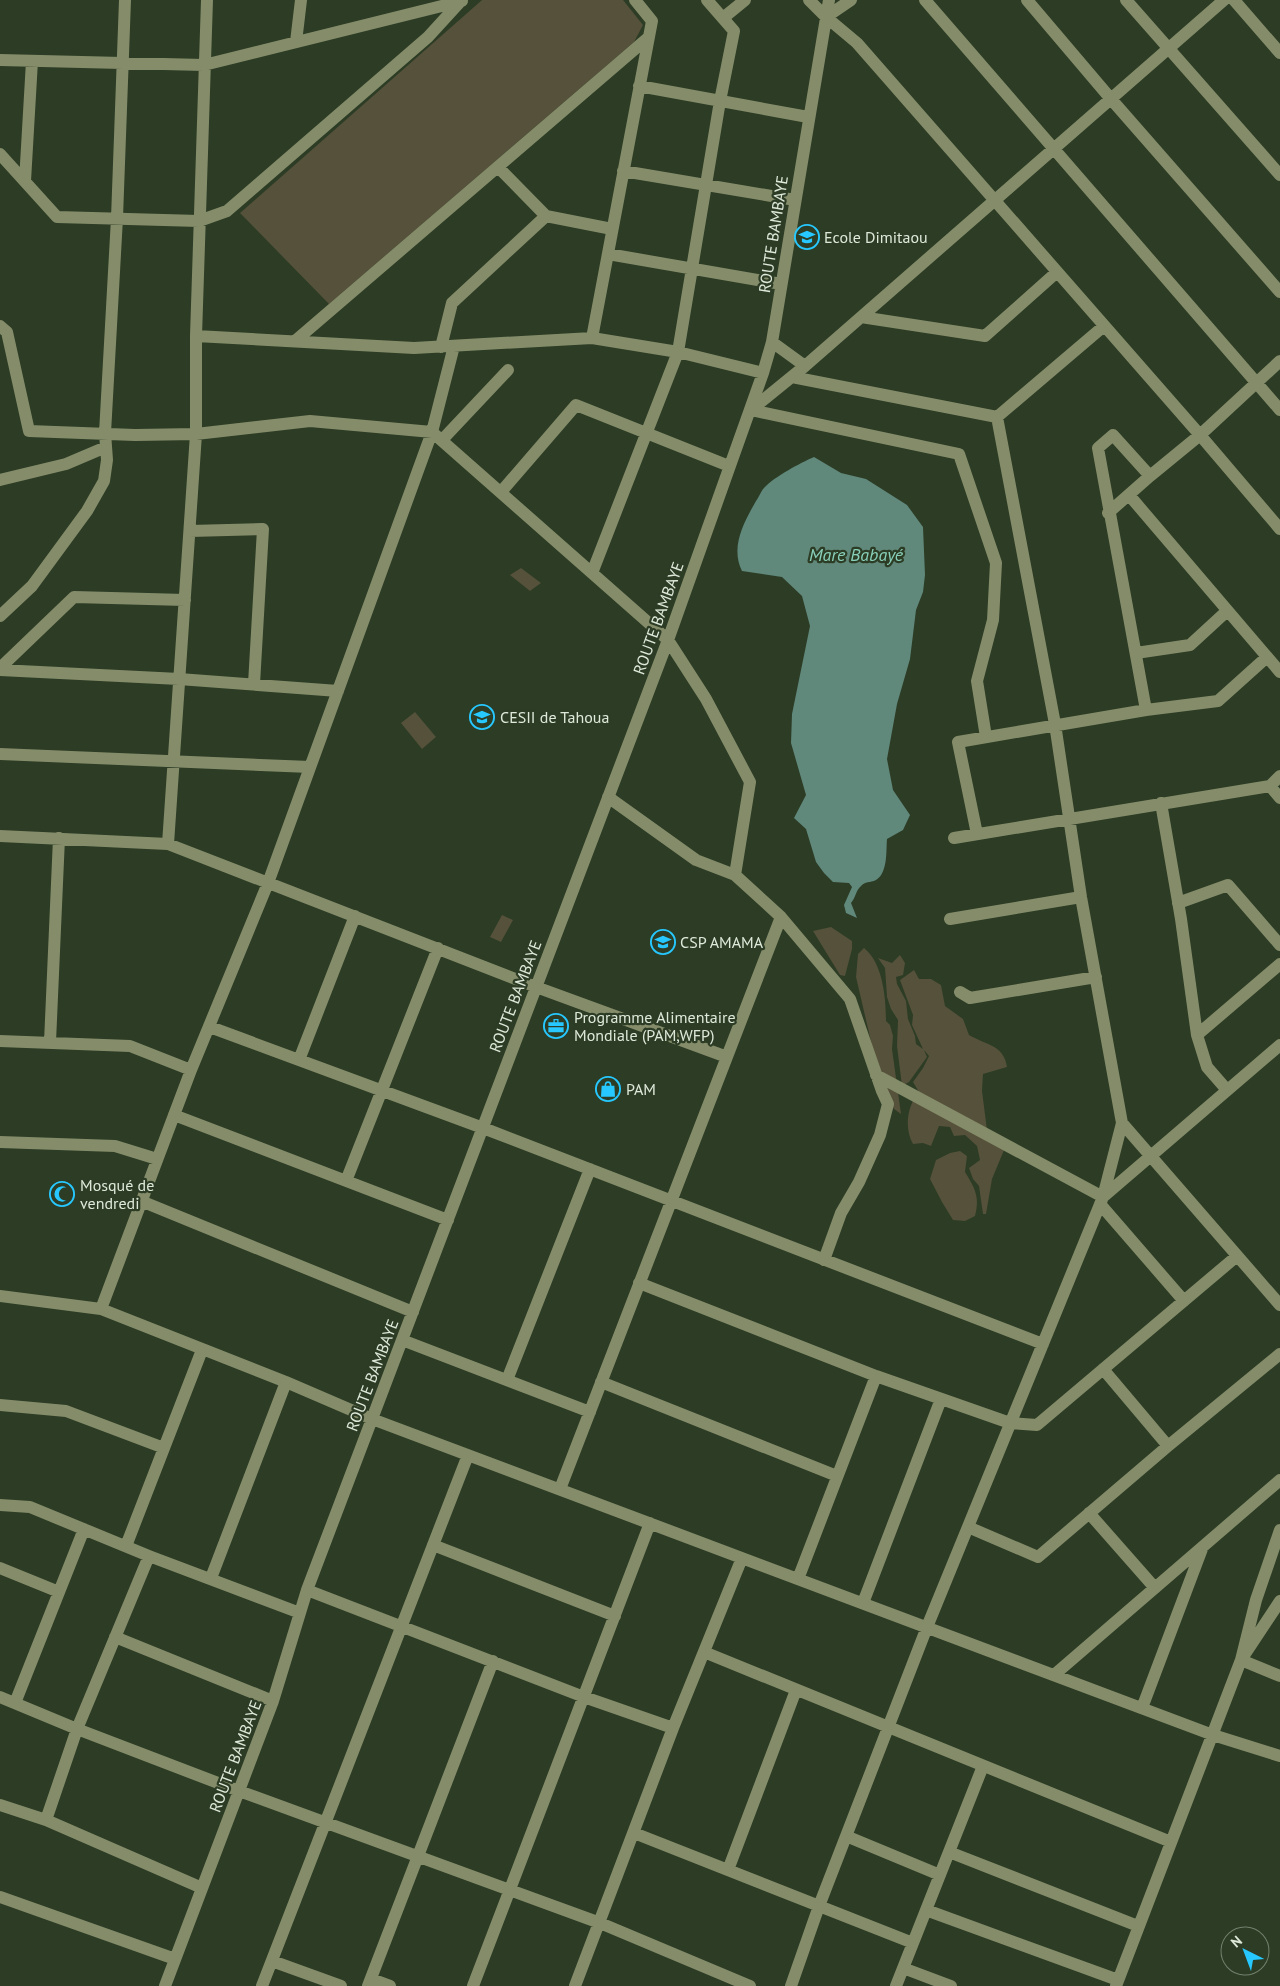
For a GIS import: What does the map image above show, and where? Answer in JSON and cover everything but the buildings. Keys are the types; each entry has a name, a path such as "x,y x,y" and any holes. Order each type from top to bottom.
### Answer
{"street":[{"path":"0,616 32,586 87,511 104,481 107,460 105,433 117,218 124,0"},
{"path":"168,844 196,434 196,336 206,0"},
{"path":"296,42 301,0"},
{"path":"592,338 652,21 636,0"},
{"path":"592,573 678,352 705,184 734,31 707,0"},
{"path":"723,18 745,0"},
{"path":"810,0 826,17 857,43 1280,529"},
{"name":"ROUTE BAMBAYE","path":"164,1986 273,1701 307,1590 668,640 729,466 751,410 772,342 829,0"},
{"path":"826,17 851,0"},
{"path":"925,0 1280,410"},
{"path":"1027,0 1280,292"},
{"path":"1126,0 1280,175"},
{"path":"751,410 805,366 1224,0"},
{"path":"1234,0 1280,54"},
{"path":"0,60 204,65 296,42 420,5 462,1"},
{"path":"0,154 57,217 199,221 227,211 428,37 462,1"},
{"path":"295,342 648,38"},
{"path":"25,181 32,61"},
{"path":"639,86 808,117"},
{"path":"498,166 546,216 612,230"},
{"path":"623,171 795,200"},
{"path":"101,1309 191,1070 268,883 338,691 437,436 452,303 546,216"},
{"path":"608,254 781,284"},
{"path":"861,317 985,336 1057,272"},
{"path":"0,326 7,332 29,430 135,435 196,434 310,421 437,436 668,640 706,698 750,782 735,875"},
{"path":"997,417 1104,326"},
{"path":"196,336 414,348 592,338 678,352 763,373"},
{"path":"772,342 805,366"},
{"path":"1108,513 1200,435 1280,361"},
{"path":"437,436 508,370"},
{"path":"792,377 997,417"},
{"path":"501,492 576,406 729,466"},
{"path":"751,410 959,454 996,563 993,620 977,681 986,737"},
{"path":"791,1986 819,1906 927,1628 1102,1201 1122,1123 1081,897 1055,724 997,417"},
{"path":"1146,710 1108,513 1098,448 1113,435 1150,476"},
{"path":"0,480 66,464 106,446"},
{"path":"1128,495 1280,672"},
{"path":"190,531 263,529 254,684"},
{"path":"0,669 74,597 185,600"},
{"path":"1136,653 1190,645 1228,611"},
{"path":"977,834 958,742 1055,724 1218,701 1267,657"},
{"path":"0,669 179,679 338,691"},
{"path":"0,754 310,767"},
{"path":"954,838 1270,786 1280,776"},
{"path":"1270,786 1280,798"},
{"path":"608,797 696,860 735,875 781,917 850,999 888,1104 880,1135 859,1182 841,1213 824,1260"},
{"path":"1161,803 1198,1035 1207,1067 1227,1090"},
{"path":"0,836 168,844 536,987 727,1057"},
{"path":"50,1042 60,838"},
{"path":"1178,903 1228,885 1280,945"},
{"path":"950,919 1081,897"},
{"path":"299,1060 355,916"},
{"path":"560,1489 781,917"},
{"path":"346,1181 438,948"},
{"path":"1198,1035 1280,964"},
{"path":"960,992 970,998 1096,977"},
{"path":"210,1027 483,1128 1043,1344"},
{"path":"0,1041 130,1046 191,1070"},
{"path":"1102,1201 1227,1090 1280,1046"},
{"path":"876,1075 1102,1201 1184,1300"},
{"path":"174,1115 448,1220"},
{"path":"1122,1123 1280,1305"},
{"path":"0,1142 115,1146 157,1159"},
{"path":"507,1380 590,1169"},
{"path":"141,1201 413,1312"},
{"path":"639,1283 876,1376 1010,1423 1037,1425 1237,1256"},
{"path":"0,1296 101,1309 286,1382 372,1419 1213,1735 1280,1756"},
{"path":"402,1340 590,1412"},
{"path":"126,1546 202,1350"},
{"path":"968,1527 1038,1557 1280,1354"},
{"path":"1103,1369 1168,1446"},
{"path":"798,1579 876,1376"},
{"path":"211,1578 286,1382"},
{"path":"601,1382 837,1476"},
{"path":"863,1603 942,1399"},
{"path":"0,1405 66,1411 164,1448"},
{"path":"262,1986 468,1455"},
{"path":"1054,1675 1280,1480"},
{"path":"0,1505 30,1507 149,1556 300,1613"},
{"path":"1089,1513 1155,1588"},
{"path":"473,1986 511,1891 650,1523"},
{"path":"15,1703 84,1529"},
{"path":"926,1910 1117,1983 1241,1660 1256,1600 1280,1530"},
{"path":"433,1546 615,1616"},
{"path":"1142,1708 1202,1547"},
{"path":"46,1820 77,1729 149,1556"},
{"path":"576,1986 673,1728 742,1558"},
{"path":"0,1568 59,1592"},
{"path":"307,1590 584,1697 673,1728"},
{"path":"1241,1660 1279,1606 1256,1600"},
{"path":"115,1637 273,1701"},
{"path":"704,1652 1171,1842"},
{"path":"1241,1660 1280,1676"},
{"path":"390,1986 370,1982 493,1661"},
{"path":"728,1870 796,1690"},
{"path":"0,1697 77,1729 239,1791 600,1923 750,1986"},
{"path":"896,1986 983,1766"},
{"path":"0,1805 46,1820 202,1888"},
{"path":"634,1833 913,1943"},
{"path":"846,1836 940,1875"},
{"path":"949,1852 1138,1926"},
{"path":"0,1897 175,1959"},
{"path":"272,1961 341,1986"},
{"path":"904,1968 951,1986"}],"shaded area":[{"path":"482,0 623,0 643,25 634,42 329,304 240,213"},
{"path":"521,568 541,583 530,591 510,575"},
{"path":"415,712 436,737 422,749 401,723"},
{"path":"502,915 513,920 501,942 490,937"},
{"path":"831,927 852,941 852,949 845,976 840,975 813,931"},
{"path":"864,948 875,962 882,981 886,1021 890,1025 893,1036 892,1049 901,1114 894,1109 880,1080 856,977 858,954"},
{"path":"900,955 905,963 903,975 896,977 897,984 906,1001 908,1019 916,1044 923,1049 912,1025 913,1015 900,980 914,970 919,979 931,979 941,985 945,1006 963,1019 969,1035 993,1046 1002,1054 1005,1060 1007,1067 983,1074 982,1091 987,1130 1007,1143 992,1179 986,1214 983,1214 979,1186 973,1179 969,1168 980,1160 977,1146 965,1135 954,1136 950,1127 939,1126 931,1146 923,1143 913,1144 910,1138 908,1131 909,1110 919,1092 913,1082 929,1056 924,1050 927,1057 909,1082 902,1086 897,1046 898,1020 891,1009 887,997 885,968 878,958 892,963"},
{"path":"960,1151 967,1156 965,1172 977,1198 975,1216 965,1221 953,1220 930,1179 936,1160 950,1153"}],"water":[{"name":"Mare Babayé","path":"814,457 841,473 866,479 907,505 923,527 925,575 923,592 916,610 910,659 897,704 887,759 893,790 910,815 903,830 887,839 886,861 880,877 863,884 851,903 857,918 846,913 844,905 852,887 849,883 833,882 824,873 816,862 806,829 794,818 806,795 791,743 792,714 810,626 802,596 782,577 742,571 737,553 743,526 763,489 781,475"}],"place":[{"name":"Ecole Dimitaou","path":"807,237"},
{"name":"CESII de Tahoua","path":"482,717"},
{"name":"CSP AMAMA","path":"663,942"},
{"name":"Programme Alimentaire Mondiale (PAM,WFP)","path":"556,1026"},
{"name":"PAM","path":"608,1089"},
{"name":"Mosqué de vendredi","path":"62,1194"}]}
